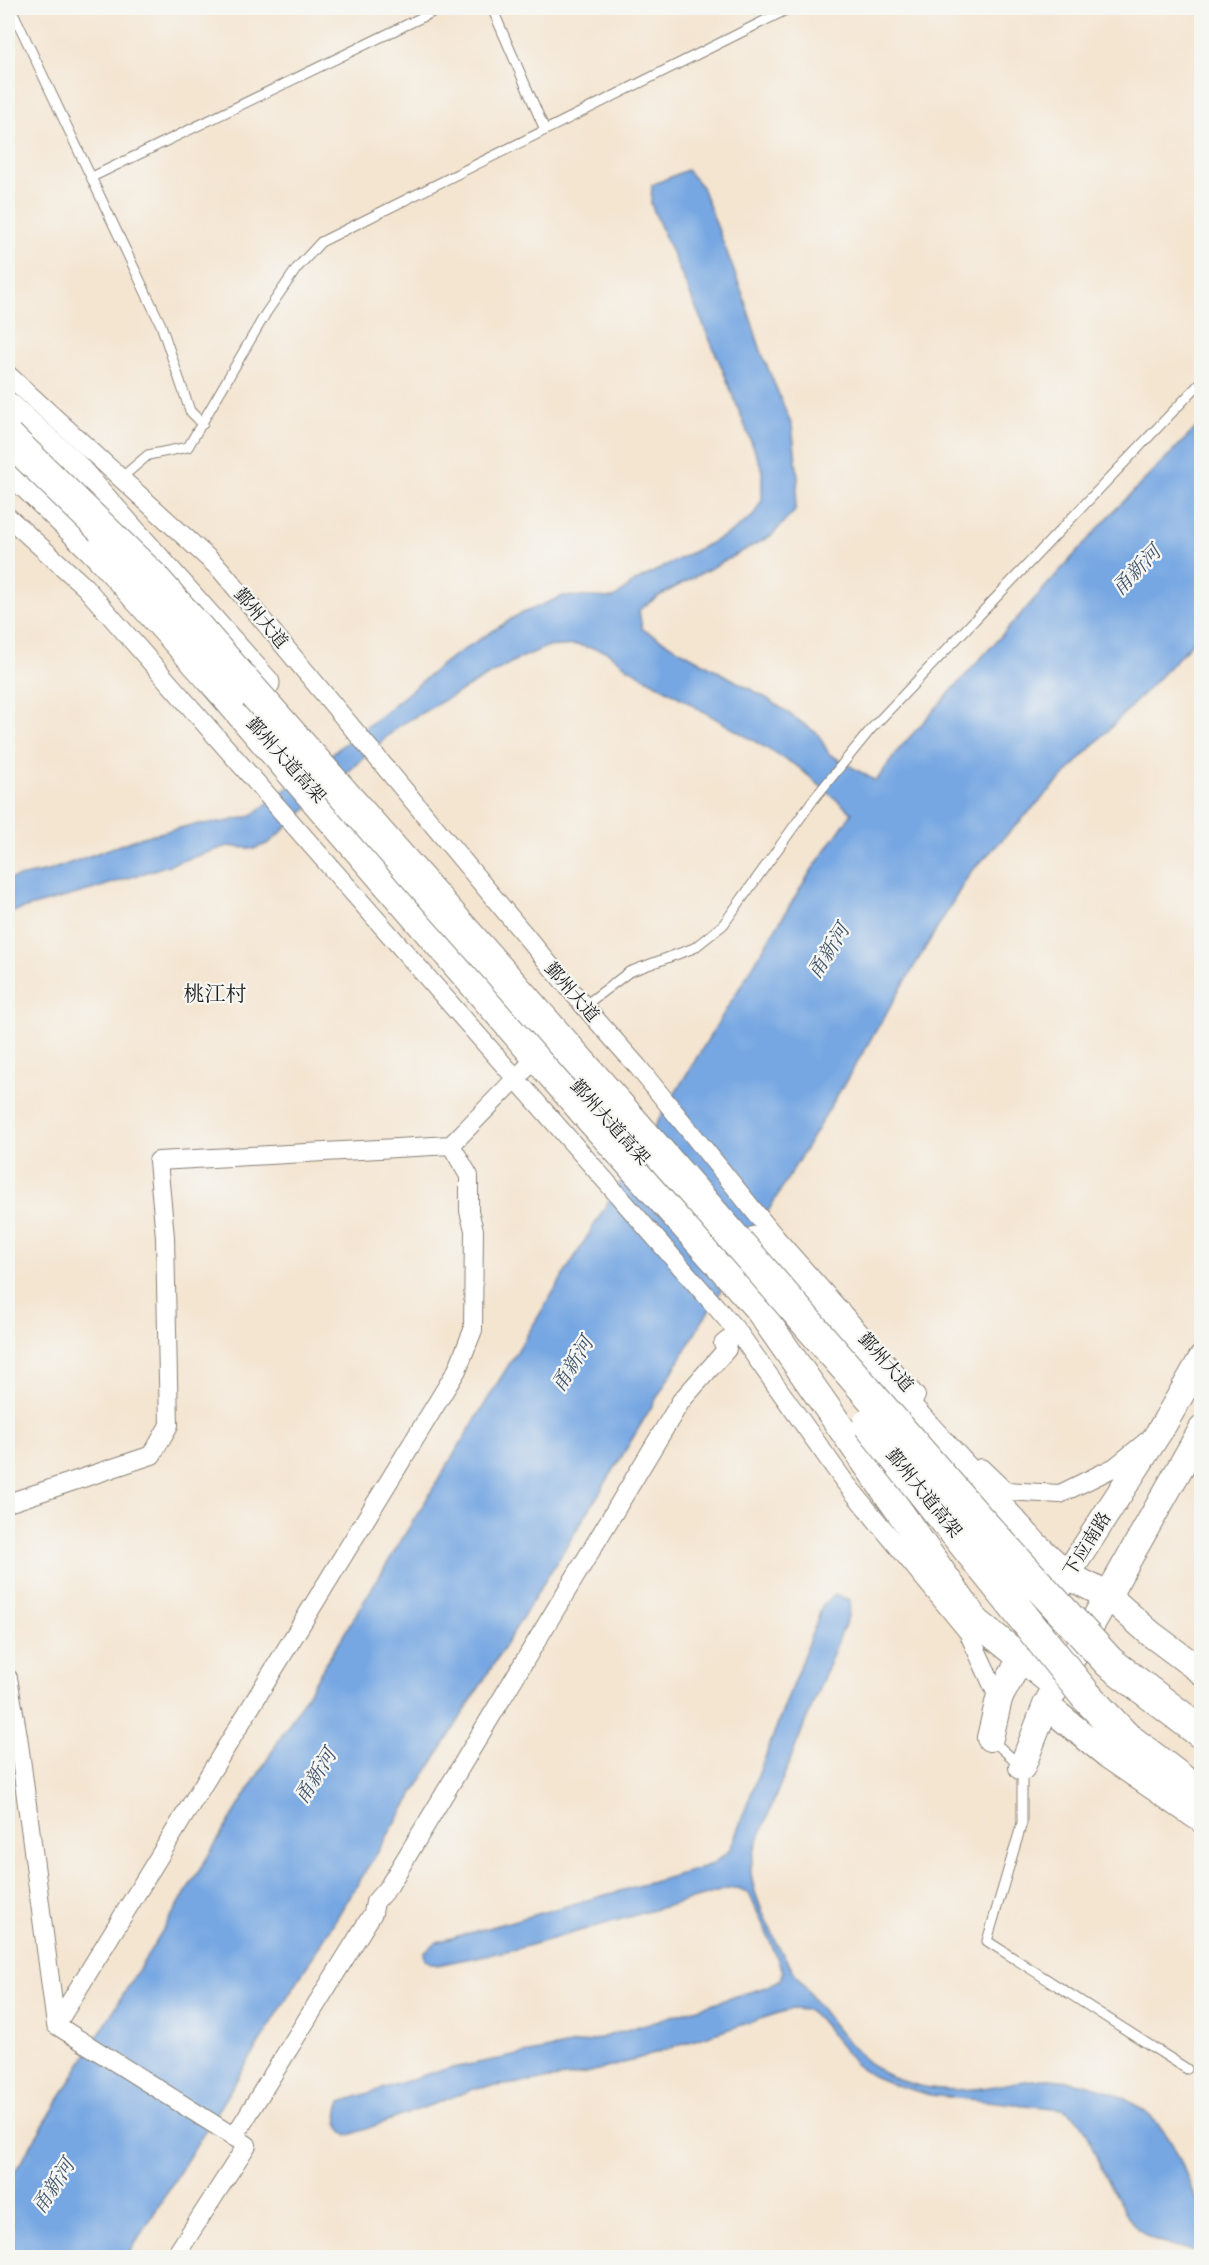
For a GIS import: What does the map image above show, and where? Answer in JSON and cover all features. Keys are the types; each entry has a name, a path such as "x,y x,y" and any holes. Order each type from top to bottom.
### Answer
{"highway":[{"name":"鄞州大道高架","path":"8,437 153,578 679,1175 976,1517 1109,1662 1202,1733"},
{"name":"鄞州大道高架","path":"8,454 30,475 768,1298 1087,1696 1125,1737 1202,1796"}],"main road":[{"name":"鄞州大道","path":"8,406 72,464 145,543 618,1087 774,1248 1034,1544 1067,1575 1108,1596"},
{"path":"8,468 118,574 587,1117 758,1308 976,1621 1022,1657 1052,1696 1109,1756 1202,1820"},
{"name":"下应南路","path":"990,1738 999,1699 1067,1575 1161,1429 1202,1358"},
{"path":"1022,1767 1052,1696 1202,1429"},
{"path":"1108,1596 1151,1634 1202,1672"}],"street":[{"name":"鄞州大道","path":"8,375 220,569 584,1006 638,1067 774,1248 971,1458 1005,1491 1059,1494 1116,1467 1161,1429"},
{"path":"8,518 85,587 738,1332 844,1481 968,1632 999,1699"},
{"path":"8,1503 152,1455 169,1425 165,1236 158,1161 451,1145 536,1058"},
{"path":"56,2025 457,1370 473,1330 474,1230 469,1211 469,1176 451,1145"},
{"path":"174,2258 373,1913 375,1902 389,1886 681,1401 727,1349 723,1344 738,1332"},
{"path":"8,1678 20,1748 56,2025"},
{"path":"56,2025 240,2141"}],"lane":[{"path":"11,8 161,325 190,411 203,424"},
{"path":"92,177 441,8"},
{"path":"492,8 544,130"},
{"path":"120,478 148,455 188,447 266,313 297,268 321,242 790,8"},
{"path":"584,1006 629,972 694,948 723,925 813,800 871,729 1202,381"},
{"path":"990,1738 1022,1767 1022,1823 987,1941 1187,2068"}],"water":[{"name":"甬新河","path":"687,170 702,187 742,292 762,354 792,426 798,477 795,511 771,536 659,596 639,610 642,629 768,699 818,734 829,754 876,781 900,748 1112,513 1201,423 1201,634 970,873 616,1466 127,2257 8,2257 8,2183 811,871 852,813 797,766 627,667 606,651 577,645 546,647 514,661 400,725 269,843 254,849 228,846 91,890 8,913 8,879 48,871 139,838 192,825 225,822 251,816 383,714 446,661 516,616 563,596 614,598 636,581 730,533 753,516 762,500 762,469 722,368 651,204 652,185"},
{"path":"835,1595 850,1600 849,1614 756,1845 751,1865 755,1892 781,1950 812,1997 848,2042 873,2066 897,2079 925,2087 953,2090 1036,2080 1065,2080 1098,2087 1142,2110 1154,2120 1169,2139 1197,2201 1202,2223 1201,2257 1185,2248 1154,2240 1135,2225 1110,2185 1085,2128 1071,2113 1063,2109 930,2095 892,2084 873,2076 855,2064 819,2019 807,2010 791,2009 618,2065 574,2076 474,2089 347,2136 341,2128 337,2116 341,2102 437,2071 591,2041 766,1987 780,1980 783,1971 749,1893 738,1888 727,1889 516,1949 437,1965 425,1960 424,1952 437,1942 712,1864 730,1850 823,1604"}],"district":[{"name":"桃江村","path":"215,994"}]}
